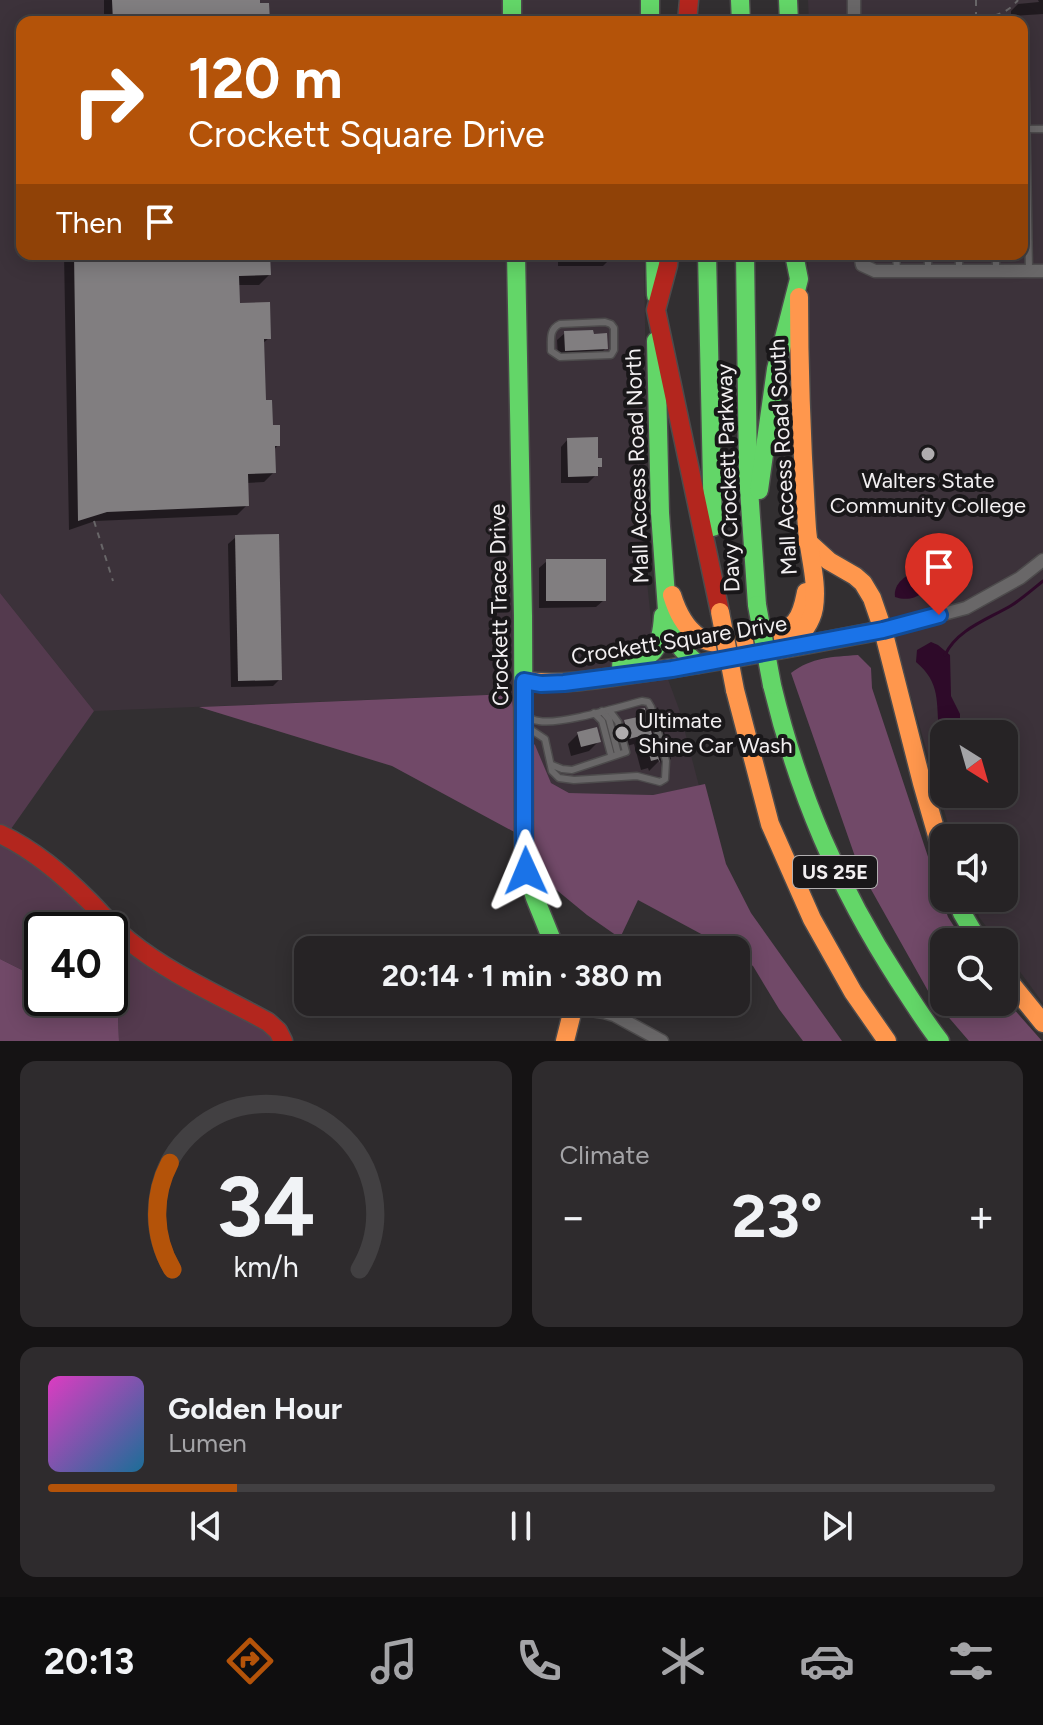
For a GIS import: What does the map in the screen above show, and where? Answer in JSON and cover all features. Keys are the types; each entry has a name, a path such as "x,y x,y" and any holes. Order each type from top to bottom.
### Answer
{"main road":[{"name":"Crockett Trace Drive","path":"516,260 524,862 550,936"},
{"name":"Mall Access Road North","path":"655,260 663,570 670,631 684,652 698,664"},
{"path":"668,260 656,310 720,612"},
{"name":"Davy Crockett Parkway","path":"707,260 712,510 720,612 735,690 770,824 812,919 853,992 887,1041"},
{"name":"Davy Crockett Parkway","path":"745,260 751,543 757,605 784,735 829,859 848,898 883,959 940,1041"},
{"path":"751,543 776,369 799,279 797,260"},
{"name":"Mall Access Road South","path":"787,647 804,633 814,608 814,580 807,541 799,370 799,279"},
{"path":"663,570 682,621 704,640 721,644 773,637 795,621 804,602 807,541"},
{"path":"807,541 829,561 863,583 872,598 934,824"},
{"name":"Crockett Square Drive","path":"524,681 541,674 597,669 647,659 662,636 663,570"},
{"name":"Crockett Square Drive","path":"524,681 564,683 633,675 883,630"},
{"path":"0,834 59,872 128,941 268,1022 283,1041"},
{"path":"1018,992 1043,1023"},
{"path":"565,1041 570,1016"}],"street":[{"path":"861,260 869,270 1043,271"},
{"name":"Crockett Square Drive","path":"883,630 966,608 1020,578 1043,560"},
{"path":"616,1016 662,1041"}],"lane":[{"path":"1028,243 1029,271"},
{"path":"896,260 897,271"},
{"path":"928,260 928,271"},
{"path":"959,260 959,271"},
{"path":"996,260 996,271"},
{"path":"605,322 614,326 614,350 611,355 560,357 551,351 552,329 560,324 605,322"},
{"path":"648,702 666,761 665,779 660,782 637,776 559,778 552,771 545,739 524,718 544,722 648,702"},
{"path":"552,765 572,770 626,752 614,714 601,711"},
{"path":"601,711 614,754"}],"path":[{"path":"995,16 1013,7 1018,0"},
{"path":"94,521 113,581"}],"shaded area":[{"path":"0,0 639,0 640,16 16,16 16,260 644,260 647,463 640,515 653,639 679,709 699,786 653,795 569,793 551,783 515,735 512,694 94,711 0,593"},
{"name":"Walters State Community College","path":"808,0 1043,0 1043,1003 1018,969 1018,928 987,928 977,912 1018,912 1018,824 948,824 943,808 1018,808 1018,720 930,720 930,762 890,630 820,545 814,509 808,260 1028,260 1028,16 809,16"},
{"path":"919,571 930,575 923,592 908,599 895,597 896,587 902,580"},
{"path":"0,593 94,711 6,836 98,910 24,912 24,971 0,959"},
{"path":"931,642 950,655 951,696 960,720 938,720 933,685 916,662 917,650"},
{"path":"858,655 871,668 872,688 930,863 930,912 946,912 955,928 930,928 930,994 859,868 791,673 831,657"},
{"path":"512,694 515,735 524,734 535,745 551,783 569,793 653,795 705,784 726,864 751,913 842,1041 803,1041 750,964 750,936 705,936 638,900 621,936 617,936 536,873 518,834 392,766 199,707"},
{"path":"128,936 283,1041 119,1041 118,1016 128,1016"},
{"path":"0,959 24,971 24,1016 118,1016 119,1041 0,1041"},
{"path":"1018,1014 1042,1041 969,1041 947,1016"}],"building":[{"path":"112,0 260,0 260,3 269,3 270,16 113,16"},
{"path":"74,260 270,260 271,275 239,276 240,303 270,302 271,339 264,339 266,400 272,400 273,425 280,425 280,446 275,446 276,473 248,474 249,506 107,512 78,521"},
{"path":"593,330 594,334 607,333 608,349 565,351 564,331"},
{"path":"598,437 598,458 602,458 602,467 598,467 598,476 568,477 567,438"},
{"path":"279,534 282,680 238,681 235,535"},
{"path":"546,559 606,559 606,601 546,601"},
{"path":"645,708 660,763 658,759 651,761 644,735 629,739 624,720 642,716 640,709"},
{"path":"597,727 601,742 581,747 577,732"}],"waterway":[{"path":"945,655 965,631 1012,605 1043,581"}],"traffic: fast":[{"path":"512,0 512,16"},
{"path":"650,0 650,16"},
{"path":"740,0 741,16"},
{"path":"788,0 789,16"},
{"path":"516,260 524,862 550,936"},
{"path":"655,260 656,295"},
{"path":"707,260 713,527"},
{"path":"745,260 748,474 757,605"},
{"path":"759,490 776,369 799,279 795,260"},
{"path":"656,341 660,513 668,624 680,646 698,664"},
{"path":"757,605 772,685"},
{"path":"621,665 654,651 663,616"},
{"path":"772,685 794,764 839,875 877,946 940,1041"},
{"path":"962,912 971,928"}],"traffic: slow":[{"path":"787,647 808,625 815,598 807,529 799,297"},
{"path":"807,541 829,561 863,583 872,598 934,824"},
{"path":"672,595 682,618 699,637 721,644 735,644 763,639 787,629 799,615 806,592"},
{"path":"720,612 735,690"},
{"path":"524,681 555,683 600,679 883,630"},
{"path":"735,690 770,824 812,919 853,992 887,1041"},
{"path":"1018,992 1043,1023"},
{"path":"565,1041 571,1016"}],"traffic: jam":[{"path":"688,16 689,0"},
{"path":"668,260 656,310 720,612"},
{"path":"0,834 58,872 118,932 145,953 179,975 268,1022 283,1041"}],"place":[{"name":"Walters State Community College","path":"928,454"},
{"name":"Ultimate Shine Car Wash","path":"622,733"}],"route":[{"path":"526,871 524,681 564,683 672,669 883,630 939,615"}]}
